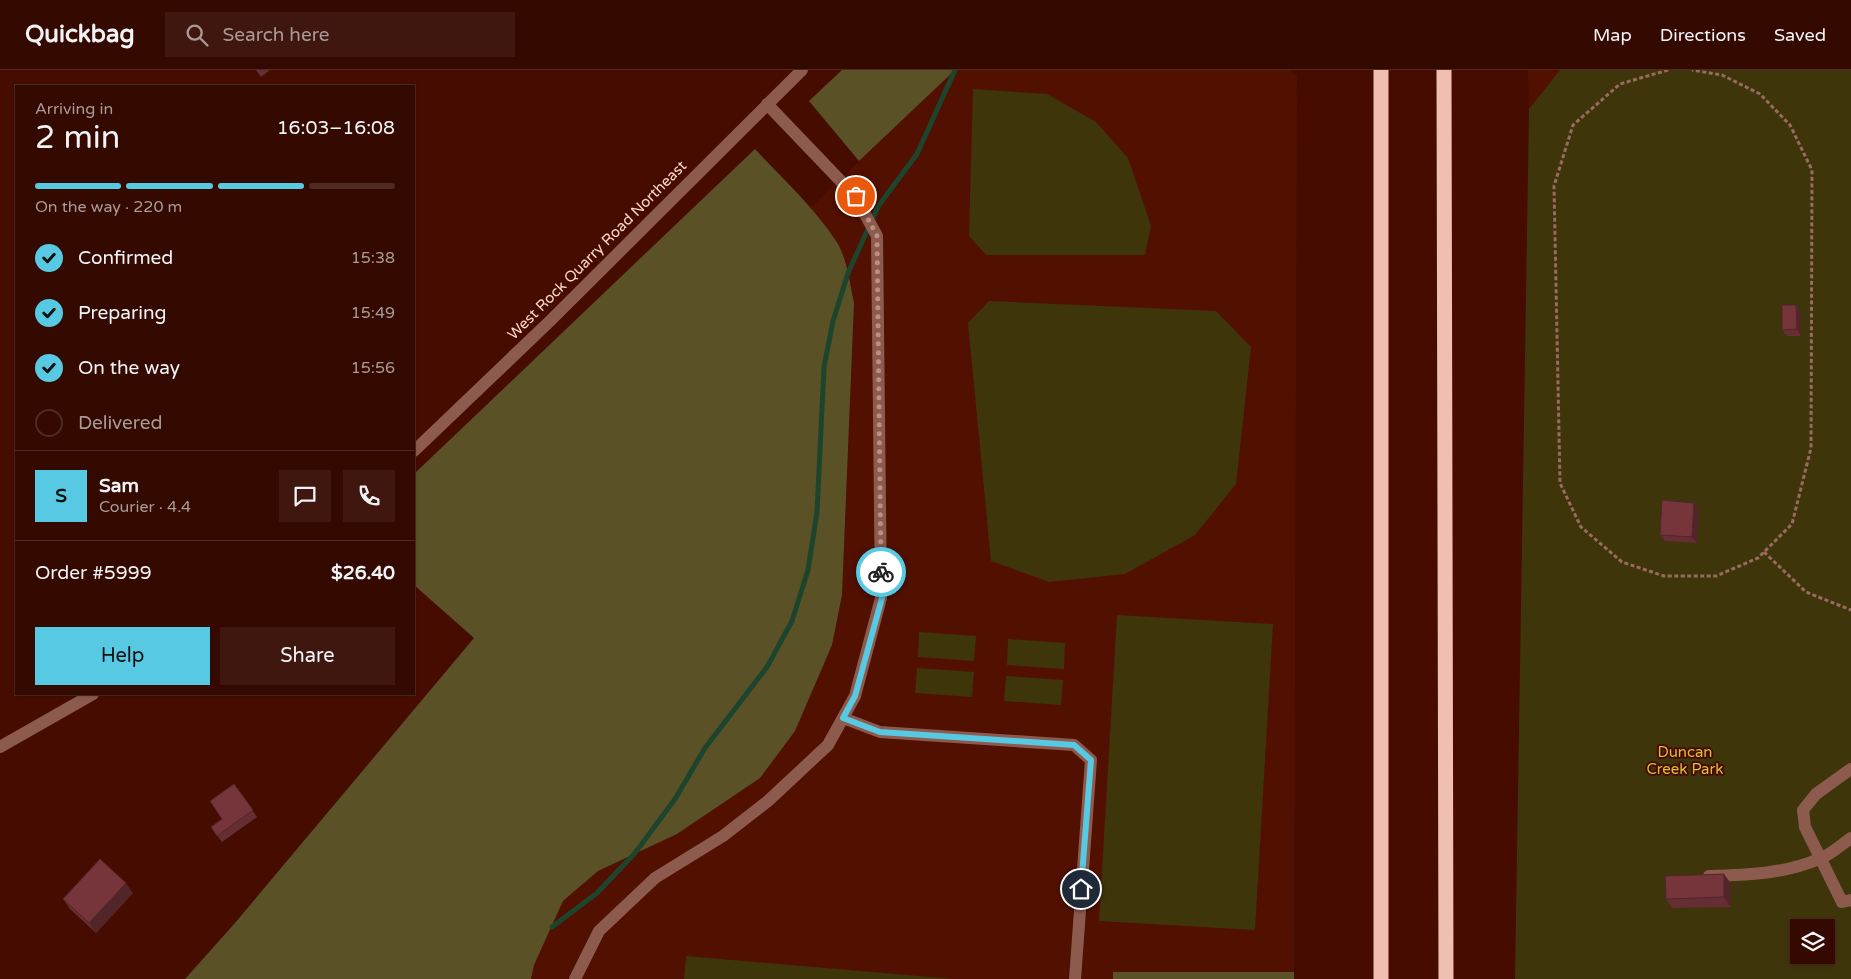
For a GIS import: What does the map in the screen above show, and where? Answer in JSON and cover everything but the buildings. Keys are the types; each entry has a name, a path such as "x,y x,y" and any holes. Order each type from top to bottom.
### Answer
{"highway":[{"path":"1380,70 1381,979"},
{"path":"1444,70 1446,979"}],"street":[{"name":"West Rock Quarry Road Northeast","path":"415,451 550,321 802,70"},
{"path":"575,979 599,931 655,878 723,836 768,801 828,745 855,696 882,598 877,236 856,196 768,104"},
{"path":"0,747 91,695"},
{"path":"843,718 880,732 1074,745 1091,760 1075,979"},
{"path":"1851,769 1816,794 1803,810 1804,827 1842,902 1851,900"},
{"path":"1701,876 1760,875 1820,859 1851,838"}],"path":[{"path":"1668,70 1620,84 1573,125 1554,186 1560,483 1581,527 1622,562 1664,576 1716,576 1758,558 1792,524 1811,448 1812,170 1790,125 1760,94 1722,75 1692,70"},
{"path":"1764,552 1806,592 1851,610"}],"shaded area":[{"path":"842,70 955,70 859,161 809,101"},
{"path":"955,70 1289,70 1297,75 1294,972 1114,972 1113,979 531,979 534,965 563,901 598,871 677,834 832,645 842,595 854,303 837,242 810,208"},
{"path":"1528,70 1560,70 1529,109"},
{"path":"755,149 808,205 827,228 840,248 854,303 842,595 832,645 795,731 760,778 677,834 598,871 563,901 534,965 531,979 185,979 235,923 474,638 415,586 415,473"},
{"path":"1113,972 1294,972 1294,979 1113,979"}],"green space":[{"name":"Duncan Creek Park","path":"1560,70 1851,70 1851,979 1515,979 1529,109"},
{"path":"973,89 1047,94 1096,122 1128,158 1151,226 1145,255 986,255 969,236"},
{"path":"989,301 1216,311 1251,347 1236,484 1195,535 1125,574 1049,582 991,561 968,323"},
{"path":"1117,615 1273,624 1255,930 1099,921"},
{"path":"919,632 976,636 974,661 918,657"},
{"path":"1008,639 1065,643 1064,669 1007,665"},
{"path":"917,668 974,672 972,697 915,693"},
{"path":"1006,676 1063,680 1061,705 1004,701"},
{"path":"686,956 953,979 684,979"}],"waterway":[{"path":"552,927 597,893 635,853 675,799 705,748 767,667 792,621 808,570 817,512 824,367 833,321 848,273 879,205 917,154 955,70"}],"way so far":[{"path":"856,196 877,236 881,572"}],"route":[{"path":"881,572 882,598 855,696 843,718 880,732 1074,745 1091,760 1081,889"}]}
